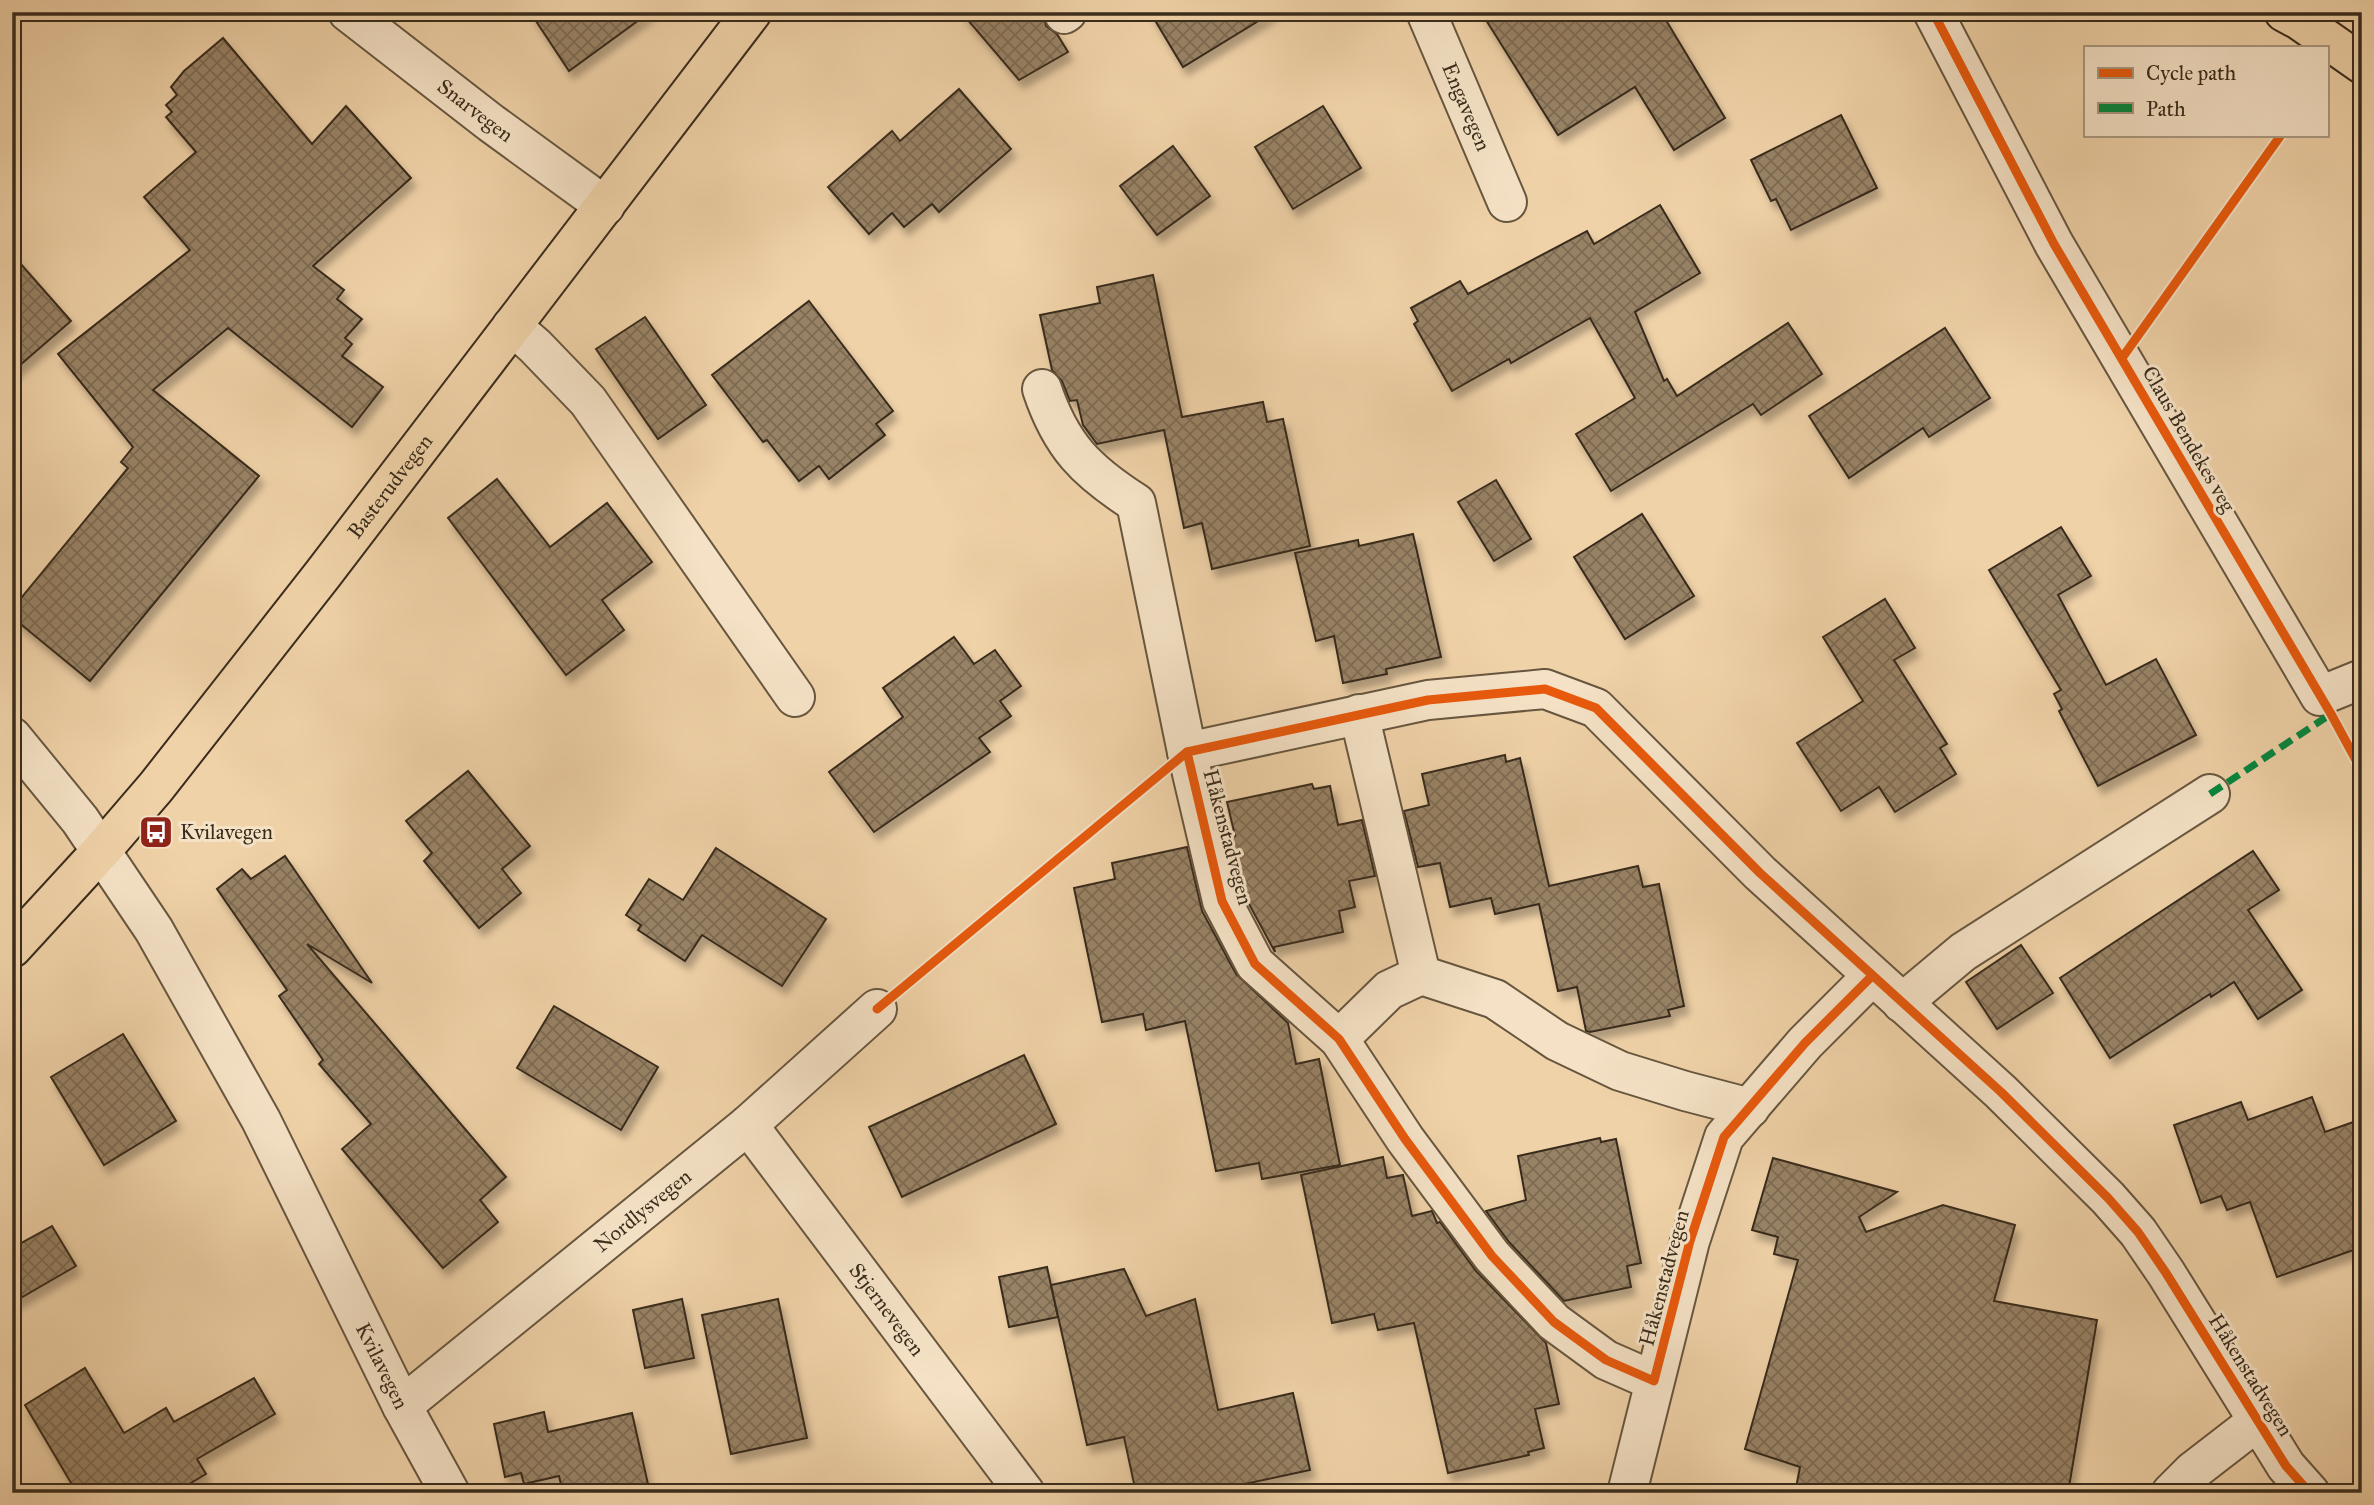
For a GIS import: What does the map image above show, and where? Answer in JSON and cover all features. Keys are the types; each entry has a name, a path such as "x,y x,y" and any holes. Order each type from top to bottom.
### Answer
{"main road":[{"name":"Basterudvegen","path":"12,948 156,787 752,12"},
{"path":"2292,15 2362,64"}],"street":[{"name":"Snarvegen","path":"348,12 491,123 605,206"},
{"name":"Engavegen","path":"1426,12 1507,202"},
{"name":"Claus Bendekes veg","path":"1933,12 2054,244 2320,696 2362,679"},
{"path":"512,326 588,401 795,697"},
{"name":"Håkenstadvegen","path":"1042,390 1052,420 1072,451 1106,483 1136,503 1222,901 1255,964 1339,1039 1405,1139 1501,1265 1554,1322 1606,1360 1654,1381 1690,1241 1724,1138 1805,1043 1872,976"},
{"name":"Håkenstadvegen","path":"1188,752 1428,699 1545,689 1597,708 1760,873 2064,1152 2138,1232 2286,1466 2310,1493"},
{"path":"1359,714 1421,975"},
{"name":"Kvilavegen","path":"12,737 74,811 154,930 261,1120 402,1406 450,1493"},
{"path":"1902,1003 1963,952 2210,794"},
{"path":"1339,1039 1388,990 1421,975 1495,999 1557,1041 1620,1072 1750,1108"},
{"name":"Nordlysvegen","path":"402,1406 748,1125 877,1009"},
{"name":"Stjernevegen","path":"748,1125 1025,1493"},
{"path":"1627,1493 1654,1381"},
{"path":"2171,1493 2193,1471 2259,1420"}],"building":[{"path":"530,12 650,12 569,71"},
{"path":"961,12 1043,12 1046,26 1057,34 1068,52 1019,80"},
{"path":"1150,12 1273,12 1183,67"},
{"path":"1481,12 1661,12 1725,118 1674,150 1635,87 1558,135"},
{"path":"223,38 312,144 346,106 411,178 313,266 344,290 337,299 362,319 345,338 352,344 342,356 383,387 352,427 228,328 153,390 259,476 90,681 12,617 12,609 128,468 121,462 133,447 58,354 190,250 144,197 196,152 166,117 172,112 166,105 177,95 171,87 184,71"},
{"path":"959,89 1011,149 939,212 932,204 904,227 892,213 869,234 828,187 892,131 900,141"},
{"path":"1323,106 1361,168 1293,209 1255,147"},
{"path":"1841,115 1877,188 1791,230 1776,199 1771,201 1751,160"},
{"path":"1173,146 1210,196 1157,235 1120,186"},
{"path":"1660,205 1700,273 1635,312 1664,381 1667,379 1677,396 1788,323 1822,374 1761,415 1753,404 1611,491 1576,434 1635,398 1590,318 1511,363 1509,359 1452,391 1414,324 1418,321 1411,308 1460,281 1468,294 1587,231 1594,244"},
{"path":"12,254 71,321 12,372"},
{"path":"1153,275 1182,417 1263,402 1267,422 1283,419 1310,546 1212,569 1202,523 1184,528 1164,430 1097,444 1083,425 1077,400 1070,401 1062,381 1052,370 1040,315 1100,303 1097,287"},
{"path":"809,301 893,411 876,424 885,435 829,479 819,466 799,481 767,440 763,442 712,375"},
{"path":"645,317 706,405 658,439 596,349"},
{"path":"1945,328 1990,398 1929,437 1923,428 1849,478 1809,416"},
{"path":"497,479 550,547 607,503 652,562 602,600 624,630 566,675 448,518"},
{"path":"1496,480 1531,539 1494,561 1458,502"},
{"path":"1642,514 1694,596 1625,639 1574,557"},
{"path":"2061,527 2091,576 2058,595 2106,685 2156,659 2196,735 2098,786 2059,711 2062,709 2054,694 2061,690 1989,570"},
{"path":"1413,534 1441,657 1386,669 1387,674 1343,683 1334,636 1316,641 1295,553 1358,540 1359,546"},
{"path":"1885,599 1915,648 1894,660 1947,744 1940,748 1956,774 1895,812 1879,787 1841,811 1797,743 1863,701 1823,637"},
{"path":"954,637 974,664 995,650 1021,686 1000,701 1011,716 979,738 990,752 874,832 829,772 903,717 883,688"},
{"path":"1505,755 1506,762 1520,758 1549,886 1638,866 1643,887 1659,884 1684,1006 1668,1010 1670,1016 1586,1031 1577,987 1558,991 1539,904 1495,914 1491,898 1450,907 1440,863 1418,867 1404,811 1429,805 1422,774"},
{"path":"468,771 530,846 502,869 521,893 479,928 424,861 432,853 406,821"},
{"path":"1312,784 1314,789 1330,786 1338,825 1362,820 1375,876 1349,881 1355,907 1339,911 1343,932 1274,947 1275,952 1243,893 1229,837 1235,836 1227,802"},
{"path":"1187,847 1202,911 1236,974 1288,1023 1296,1064 1319,1059 1340,1165 1262,1179 1259,1163 1216,1171 1185,1021 1146,1030 1143,1014 1102,1022 1074,888 1115,879 1112,863"},
{"path":"716,848 826,919 782,986 702,935 685,961 638,930 641,925 626,915 649,879 683,900"},
{"path":"2253,851 2279,890 2248,910 2302,990 2258,1019 2234,982 2211,997 2210,994 2110,1058 2060,978"},
{"path":"285,856 372,983 307,944 506,1177 480,1200 498,1222 443,1268 342,1149 371,1124 319,1064 323,1060 279,996 287,990 217,889 242,869 251,879"},
{"path":"2021,945 2053,993 1997,1029 1966,982"},
{"path":"554,1006 658,1067 621,1130 517,1068"},
{"path":"123,1034 176,1121 104,1165 51,1077"},
{"path":"1024,1055 1056,1124 902,1197 869,1127"},
{"path":"2312,1097 2325,1132 2362,1119 2362,1247 2277,1277 2250,1202 2227,1210 2221,1196 2201,1203 2174,1125 2241,1102 2248,1120"},
{"path":"1600,1138 1601,1142 1616,1139 1641,1263 1627,1266 1631,1287 1564,1301 1509,1242 1486,1211 1526,1200 1518,1156"},
{"path":"1383,1157 1387,1178 1403,1175 1412,1216 1432,1211 1437,1223 1440,1222 1476,1271 1546,1343 1559,1404 1535,1409 1544,1448 1528,1452 1529,1455 1448,1473 1414,1323 1378,1330 1374,1314 1332,1323 1301,1175"},
{"path":"1773,1158 1897,1192 1859,1217 1866,1232 1943,1205 2015,1225 1994,1301 2097,1320 2068,1493 1795,1493 1800,1467 1745,1449 1798,1260 1774,1254 1778,1237 1752,1230"},
{"path":"52,1226 76,1266 12,1303 12,1248"},
{"path":"1047,1267 1058,1317 1009,1327 999,1277"},
{"path":"1124,1269 1146,1316 1195,1299 1218,1410 1293,1393 1310,1470 1235,1486 1236,1493 1136,1493 1124,1437 1087,1445 1051,1285"},
{"path":"682,1299 694,1358 645,1368 633,1310"},
{"path":"778,1299 807,1438 731,1454 702,1315"},
{"path":"85,1368 124,1433 166,1408 174,1422 254,1378 275,1414 197,1459 206,1474 174,1493 77,1493 25,1405"},
{"path":"544,1412 548,1432 632,1413 650,1493 563,1493 559,1476 524,1484 521,1473 505,1477 494,1424"}],"marked path":[{"path":"2210,794 2331,714"}],"cycle path":[{"path":"1933,12 2054,244 2362,771"},
{"path":"2122,358 2280,136"},
{"path":"1872,976 1805,1043 1724,1137 1690,1241 1654,1381 1606,1360 1554,1322 1492,1256 1405,1139 1339,1039 1255,964 1222,901 1187,752 1428,700 1545,689 1596,708 1760,873 2001,1092 2108,1198 2138,1232 2286,1466 2310,1493"},
{"path":"877,1009 1187,752"}],"place":[{"name":"Kvilavegen","path":"156,832"}]}
